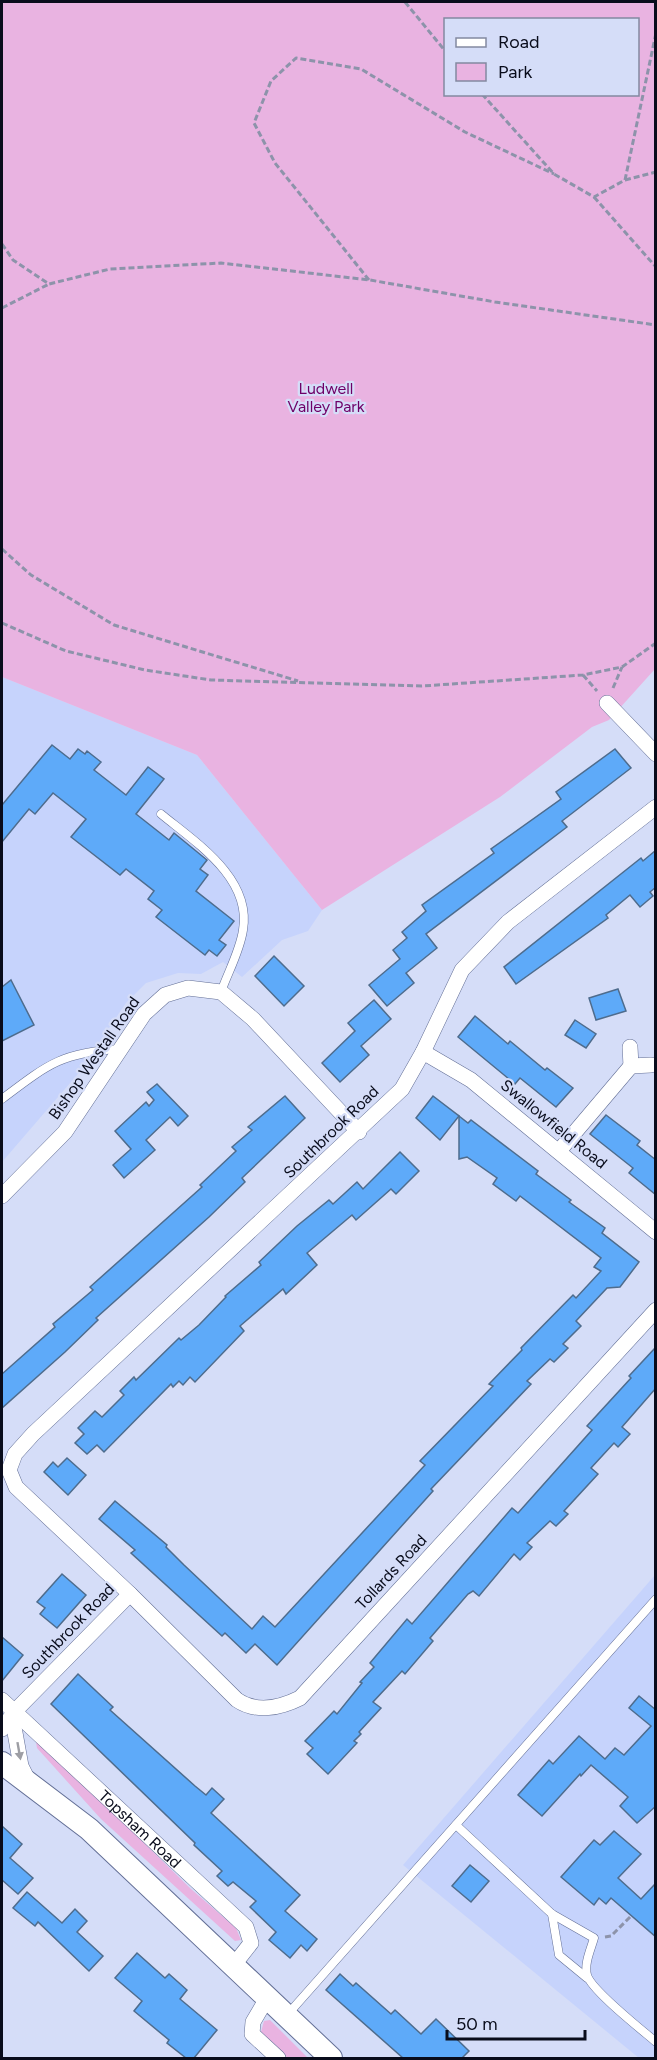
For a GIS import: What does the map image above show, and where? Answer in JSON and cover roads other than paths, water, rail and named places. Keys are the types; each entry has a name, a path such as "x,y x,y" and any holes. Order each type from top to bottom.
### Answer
{"main road":[{"path":"2,1763 89,1829 266,2000 331,2058"}],"street":[{"path":"607,703 656,754"},
{"name":"Southbrook Road","path":"2,1729 14,1713 130,1594 16,1487 5,1471 15,1454 33,1434 359,1132 402,1089 423,1052 462,970 508,921 656,807"},
{"name":"Bishop Westall Road","path":"2,1196 64,1132 144,1014 165,995 188,988 221,992"},
{"path":"221,992 253,1019 359,1132"},
{"path":"630,1047 632,1066"},
{"name":"Swallowfield Road","path":"423,1052 471,1080 656,1232"},
{"path":"559,1151 632,1066 651,1065"},
{"name":"Tollards Road","path":"130,1594 246,1706 269,1708 287,1705 300,1698 656,1311"},
{"name":"Topsham Road","path":"2,1700 246,1927 251,1943 248,1950 233,1966"},
{"path":"14,1713 21,1766 29,1784"},
{"path":"266,2000 253,2022 252,2034 278,2058"}],"lane":[{"path":"161,814 217,860 237,893 244,929 221,992"},
{"path":"2,1099 43,1069 70,1054 120,1049"},
{"path":"285,2017 656,1599"},
{"path":"456,1825 552,1914 594,1938 586,1968 587,1978"},
{"path":"552,1914 559,1955 656,2042"}],"park label":[{"name":"Ludwell Valley Park","path":"326,397"}]}
